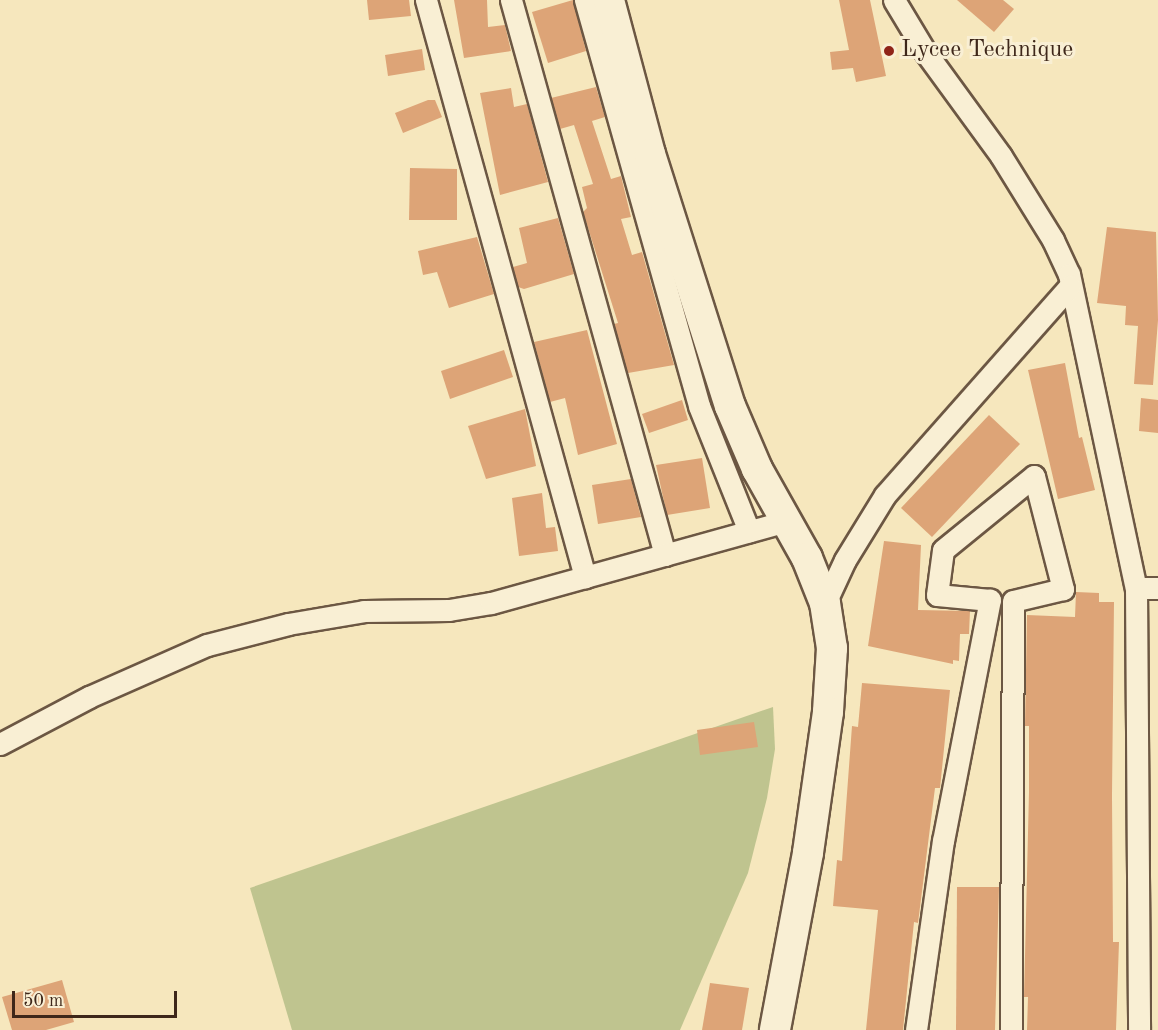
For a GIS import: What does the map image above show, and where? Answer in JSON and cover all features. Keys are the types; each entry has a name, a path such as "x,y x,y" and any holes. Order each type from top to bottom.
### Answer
{"main road":[{"path":"609,0 650,154 730,406 825,603 832,648 828,712 808,853 775,1030"}],"street":[{"path":"426,0 585,577"},
{"path":"511,0 665,555"},
{"path":"585,0 699,406 749,531"},
{"path":"894,0 1053,240 1070,286 1136,588 1139,1030"},
{"path":"825,603 845,560 885,495 1070,286"},
{"path":"916,1030 943,841 990,600 937,595 943,550 1034,476 1064,589 1013,600 1011,1030"},
{"path":"0,744 88,697 207,645 288,624 364,611 449,610 491,603 786,521"},
{"path":"1136,588 1158,588"}],"green space":[{"path":"773,707 775,749 767,798 748,873 680,1030 292,1030 250,888"}],"building":[{"path":"367,0 409,0 411,16 369,20"},
{"path":"454,0 487,0 488,27 505,25 511,51 464,58"},
{"path":"573,0 586,51 548,63 532,12"},
{"path":"839,0 870,0 886,76 856,82 853,68 832,70 830,52 849,50"},
{"path":"957,0 1003,0 1014,9 994,32"},
{"path":"422,49 425,70 388,76 385,55"},
{"path":"596,87 605,117 592,121 611,179 621,176 631,217 621,219 632,255 642,252 674,365 628,373 625,364 614,324 618,323 583,212 587,208 582,187 593,184 574,125 560,129 551,98"},
{"path":"511,88 514,107 527,104 548,182 500,195 480,93"},
{"path":"428,100 435,100 442,117 403,133 395,113"},
{"path":"410,168 457,169 457,220 409,220"},
{"path":"558,218 574,274 524,289 518,287 513,267 527,263 519,228"},
{"path":"1107,227 1156,232 1158,320 1153,385 1134,384 1138,326 1125,325 1126,306 1097,303"},
{"path":"477,237 494,294 449,308 437,272 423,275 418,251"},
{"path":"587,330 617,444 578,455 565,398 550,402 534,342"},
{"path":"504,350 513,377 450,399 441,371"},
{"path":"1065,363 1079,438 1082,437 1095,490 1058,499 1028,370"},
{"path":"1141,398 1158,400 1158,433 1139,431"},
{"path":"682,400 688,420 649,433 642,414"},
{"path":"525,409 536,466 486,479 468,426"},
{"path":"989,415 1020,444 932,537 901,508"},
{"path":"702,458 710,508 667,515 656,465"},
{"path":"631,479 641,517 598,524 592,485"},
{"path":"542,493 546,528 555,527 558,551 519,556 512,498"},
{"path":"884,541 921,545 918,610 970,611 969,634 960,634 959,661 953,660 953,664 868,646"},
{"path":"1076,592 1099,593 1099,602 1114,602 1113,942 1119,942 1116,1030 1027,1030 1028,997 1024,997 1029,792 1029,726 1025,726 1027,615 1075,617"},
{"path":"862,683 950,690 940,788 935,788 918,923 914,922 903,1030 866,1030 878,910 833,906 837,860 842,861 852,726 858,727"},
{"path":"754,722 758,747 700,755 697,730"},
{"path":"957,887 999,887 995,1030 956,1030"},
{"path":"62,980 74,1022 46,1030 12,1030 2,997"},
{"path":"710,983 749,988 742,1030 702,1030"}],"place":[{"name":"Lycee Technique","path":"889,51"}]}
